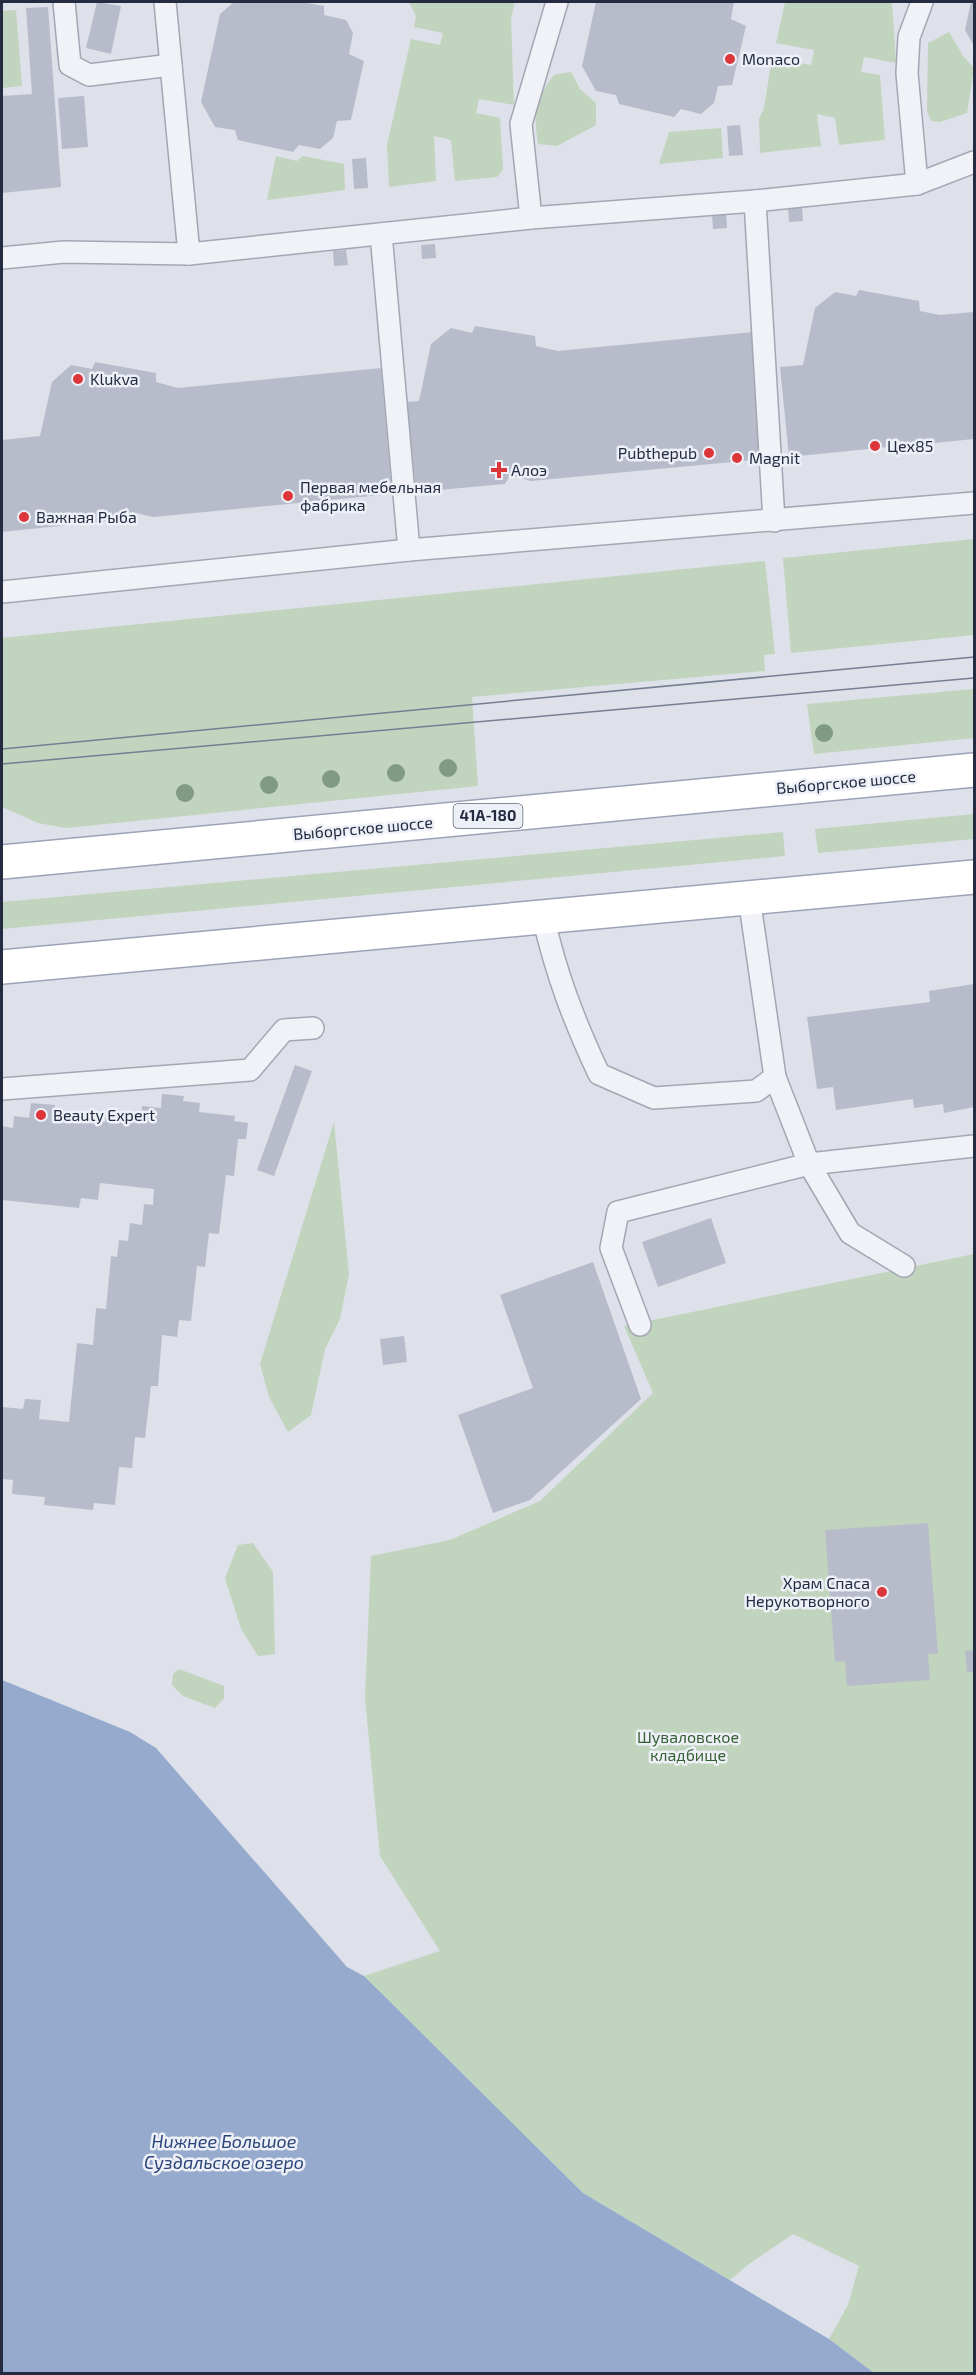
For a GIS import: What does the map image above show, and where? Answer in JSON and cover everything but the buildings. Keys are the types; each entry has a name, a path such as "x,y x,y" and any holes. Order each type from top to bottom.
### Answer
{"main road":[{"name":"Выборгское шоссе","path":"2,862 975,770"},
{"path":"2,968 975,877"}],"lane":[{"path":"64,2 70,66 89,75 171,65"},
{"path":"165,2 189,254"},
{"path":"531,218 521,124 557,2"},
{"path":"917,184 908,73 909,37 922,2"},
{"path":"2,258 64,252 189,254 531,218 755,201 917,184 975,162"},
{"path":"755,201 774,521"},
{"path":"381,234 409,550"},
{"path":"2,592 409,550 975,503"},
{"path":"749,897 775,1077 809,1164 850,1233 904,1266"},
{"path":"543,916 554,964 570,1013 599,1074 654,1098 756,1091 775,1077"},
{"path":"2,1089 250,1070 284,1030 313,1028"},
{"path":"640,1325 611,1248 618,1212 809,1164 975,1146"}],"green space":[{"path":"409,2 515,2 511,19 514,105 479,99 476,113 500,118 503,170 497,177 455,181 451,140 434,136 436,181 389,187 387,145 411,39 440,45 443,33 414,27 416,16"},
{"path":"785,2 892,2 896,63 864,57 861,72 880,75 885,140 839,145 835,118 817,114 821,146 760,153 759,119 764,108 772,58 811,65 814,50 776,43"},
{"path":"16,10 22,86 2,88 2,11"},
{"path":"949,32 963,56 974,68 967,113 940,122 931,121 927,111 928,43"},
{"path":"571,72 580,89 596,103 596,125 557,146 538,144 536,115 542,92 554,75"},
{"path":"721,128 723,158 659,164 669,132"},
{"path":"276,156 297,161 303,156 344,164 345,190 267,200"},
{"path":"974,539 974,635 791,653 783,558"},
{"path":"765,561 775,654 764,655 765,671 472,697 478,786 66,828 38,823 2,807 2,638"},
{"path":"974,689 974,738 814,754 807,704"},
{"path":"974,814 974,839 818,853 815,829"},
{"path":"783,832 785,856 2,929 2,902"},
{"path":"334,1122 349,1274 340,1319 325,1349 311,1415 288,1432 269,1397 260,1364"},
{"name":"Шуваловское кладбище","path":"974,1254 974,2373 874,2373 829,2339 848,2305 859,2266 793,2234 730,2280 583,2193 364,1976 440,1951 380,1856 365,1698 371,1556 450,1540 540,1501 653,1393 624,1326"},
{"path":"253,1543 273,1572 275,1654 258,1656 241,1629 225,1578 238,1545"},
{"path":"179,1669 224,1686 224,1698 215,1708 183,1696 172,1685 173,1674"}],"water":[{"name":"Нижнее Большое Суздальское озеро","path":"2,1680 130,1732 156,1748 347,1967 364,1976 583,2193 829,2339 874,2373 2,2373"}],"tram line":[{"path":"2,749 974,657"},
{"path":"2,764 974,678"}],"place":[{"name":"Monaco","path":"730,59"},
{"name":"Klukva","path":"78,379"},
{"name":"Цех85","path":"875,446"},
{"name":"Pubthepub","path":"709,453"},
{"name":"Magnit","path":"737,458"},
{"name":"Алоэ","path":"499,470"},
{"name":"Первая мебельная фабрика","path":"288,496"},
{"name":"Важная Рыба","path":"24,517"},
{"name":"Beauty Expert","path":"41,1115"},
{"name":"Храм Спаса Нерукотворного","path":"882,1592"}]}
